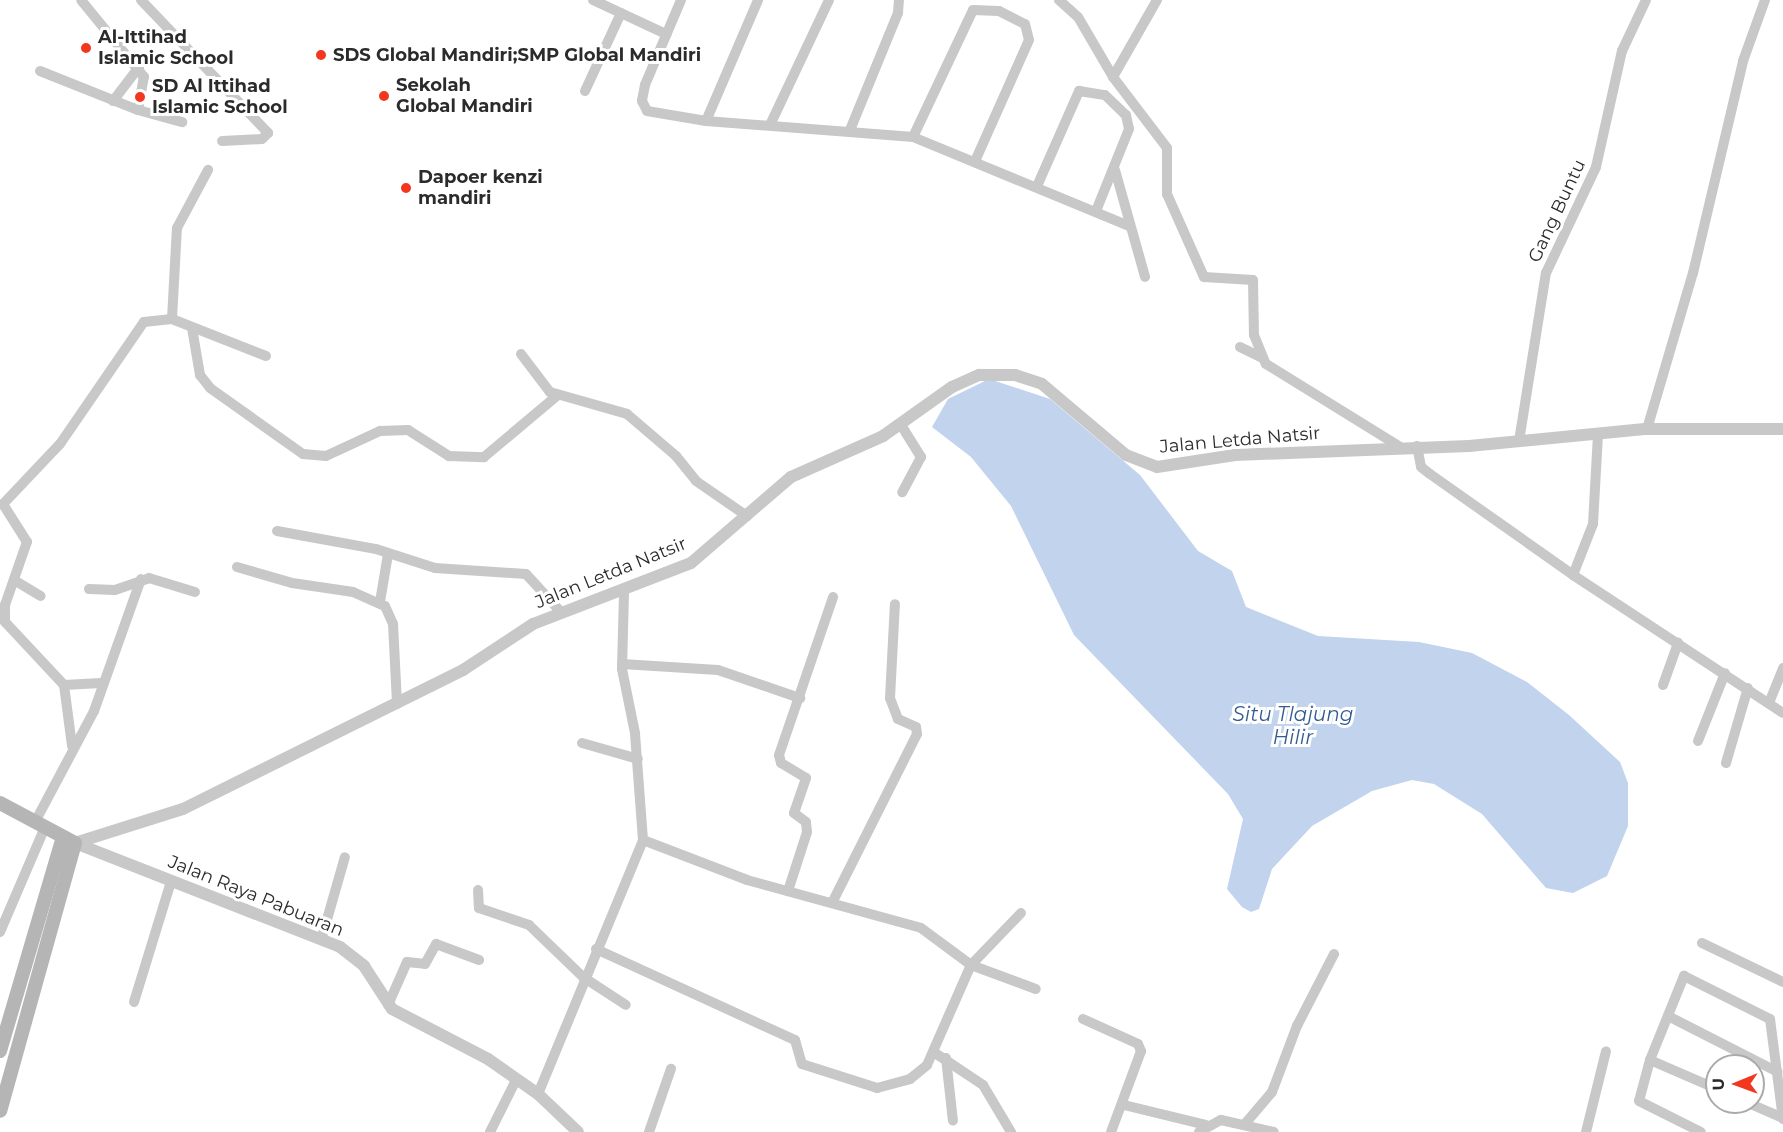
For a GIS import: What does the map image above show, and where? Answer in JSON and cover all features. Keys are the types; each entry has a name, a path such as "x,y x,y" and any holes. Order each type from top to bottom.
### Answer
{"main road":[{"path":"0,803 69,840"},
{"path":"0,1051 69,840"},
{"path":"0,1111 69,840"}],"street":[{"path":"81,0 139,67 145,82 138,110"},
{"path":"141,0 267,133 262,139 222,141"},
{"path":"593,0 666,34"},
{"path":"681,0 645,85 644,108 665,117 850,130 913,137 1038,184 1129,226"},
{"path":"706,121 758,0"},
{"path":"770,125 829,0"},
{"path":"850,130 898,13 898,0"},
{"path":"1059,0 1086,27 1113,77 1167,147 1167,194 1204,277 1253,280 1254,334 1263,358"},
{"path":"1113,77 1157,0"},
{"name":"Gang Buntu","path":"1519,441 1546,273 1596,167 1622,51 1646,0"},
{"path":"1647,429 1693,273 1743,61 1765,0"},
{"path":"913,137 973,10 999,11 1025,24 1029,40 976,159"},
{"path":"585,91 621,13"},
{"path":"113,101 139,67"},
{"path":"39,71 138,110 182,122"},
{"path":"1038,184 1083,89 1105,95 1129,122 1115,170 1096,212"},
{"path":"172,319 177,228 208,170"},
{"path":"1115,170 1145,277"},
{"path":"72,746 64,685 5,622 4,597 14,580 27,542 3,510 6,497 60,444 144,322 172,319 266,356"},
{"path":"192,328 200,375 210,388 303,454 326,456 380,431 408,430 449,456 484,457 558,395"},
{"path":"1240,347 1263,358 1399,446"},
{"path":"521,354 539,383 558,395 627,414 676,456 696,481 747,516"},
{"name":"Jalan Letda Natsir","path":"69,840 183,809 397,704 560,611 624,591 706,554 747,516 811,464 901,425 965,380 1002,374 1055,392 1126,455 1157,467 1235,455 1519,441 1647,429 1783,429"},
{"path":"901,425 921,457 902,492"},
{"path":"1573,575 1593,524 1598,434"},
{"path":"1417,446 1421,467 1573,575 1783,713"},
{"path":"277,531 388,554 443,569 525,574 560,611"},
{"path":"388,554 380,602 393,624 397,704"},
{"path":"237,567 380,602"},
{"path":"0,932 72,746 94,711 101,683 141,579"},
{"path":"89,590 115,590 141,579 195,592"},
{"path":"14,580 41,596"},
{"path":"538,1094 583,977 643,840 638,759 622,664 624,591"},
{"path":"788,891 807,832 806,822 794,813 806,778 781,763 780,755 833,597"},
{"path":"833,901 916,734 916,727 898,719 890,698 895,604"},
{"path":"1663,685 1678,643"},
{"path":"622,664 718,670 800,698"},
{"path":"1769,703 1783,668"},
{"path":"1698,741 1725,673"},
{"path":"64,685 101,683"},
{"path":"1726,763 1748,688"},
{"path":"582,743 638,759"},
{"name":"Jalan Raya Pabuaran","path":"69,840 171,882 322,938 364,966 388,1005 518,1078 578,1132"},
{"path":"643,840 788,891 833,901 921,928 971,965 1036,989"},
{"path":"322,938 345,857"},
{"path":"134,1002 171,882"},
{"path":"477,890 479,908 529,925 583,977 626,1005"},
{"path":"596,949 795,1040 802,1064 856,1084 876,1088 910,1079 935,1053 971,965 1021,913"},
{"path":"1702,943 1783,982"},
{"path":"388,1005 407,962 425,963 436,944 479,960"},
{"path":"1244,1125 1272,1092 1297,1026 1334,954"},
{"path":"1701,1132 1639,1101 1650,1060 1684,976 1770,1019 1783,1119"},
{"path":"1668,1016 1778,1072"},
{"path":"1083,1019 1138,1044 1141,1052 1124,1105 1111,1132"},
{"path":"1586,1132 1606,1052"},
{"path":"935,1053 946,1058 983,1085 1011,1132"},
{"path":"946,1058 952,1121"},
{"path":"1650,1060 1705,1084"},
{"path":"649,1132 671,1069"},
{"path":"490,1132 518,1078"},
{"path":"1124,1105 1202,1128 1221,1120 1274,1132"},
{"path":"1765,1111 1783,1119"}],"water":[{"name":"Situ Tlajung Hilir","path":"989,379 1050,399 1140,475 1198,551 1232,571 1246,607 1318,636 1419,642 1472,653 1527,682 1569,715 1620,762 1628,783 1628,826 1607,876 1573,893 1546,888 1482,814 1434,784 1412,780 1372,791 1312,826 1272,869 1259,909 1251,912 1242,907 1227,889 1243,819 1228,794 1074,635 1011,506 971,457 932,427 948,399"}],"place":[{"name":"Al-Ittihad Islamic School","path":"86,48"},
{"name":"SDS Global Mandiri;SMP Global Mandiri","path":"321,55"},
{"name":"Sekolah Global Mandiri","path":"384,96"},
{"name":"SD Al Ittihad Islamic School","path":"140,97"},
{"name":"Dapoer kenzi mandiri","path":"406,188"}]}
